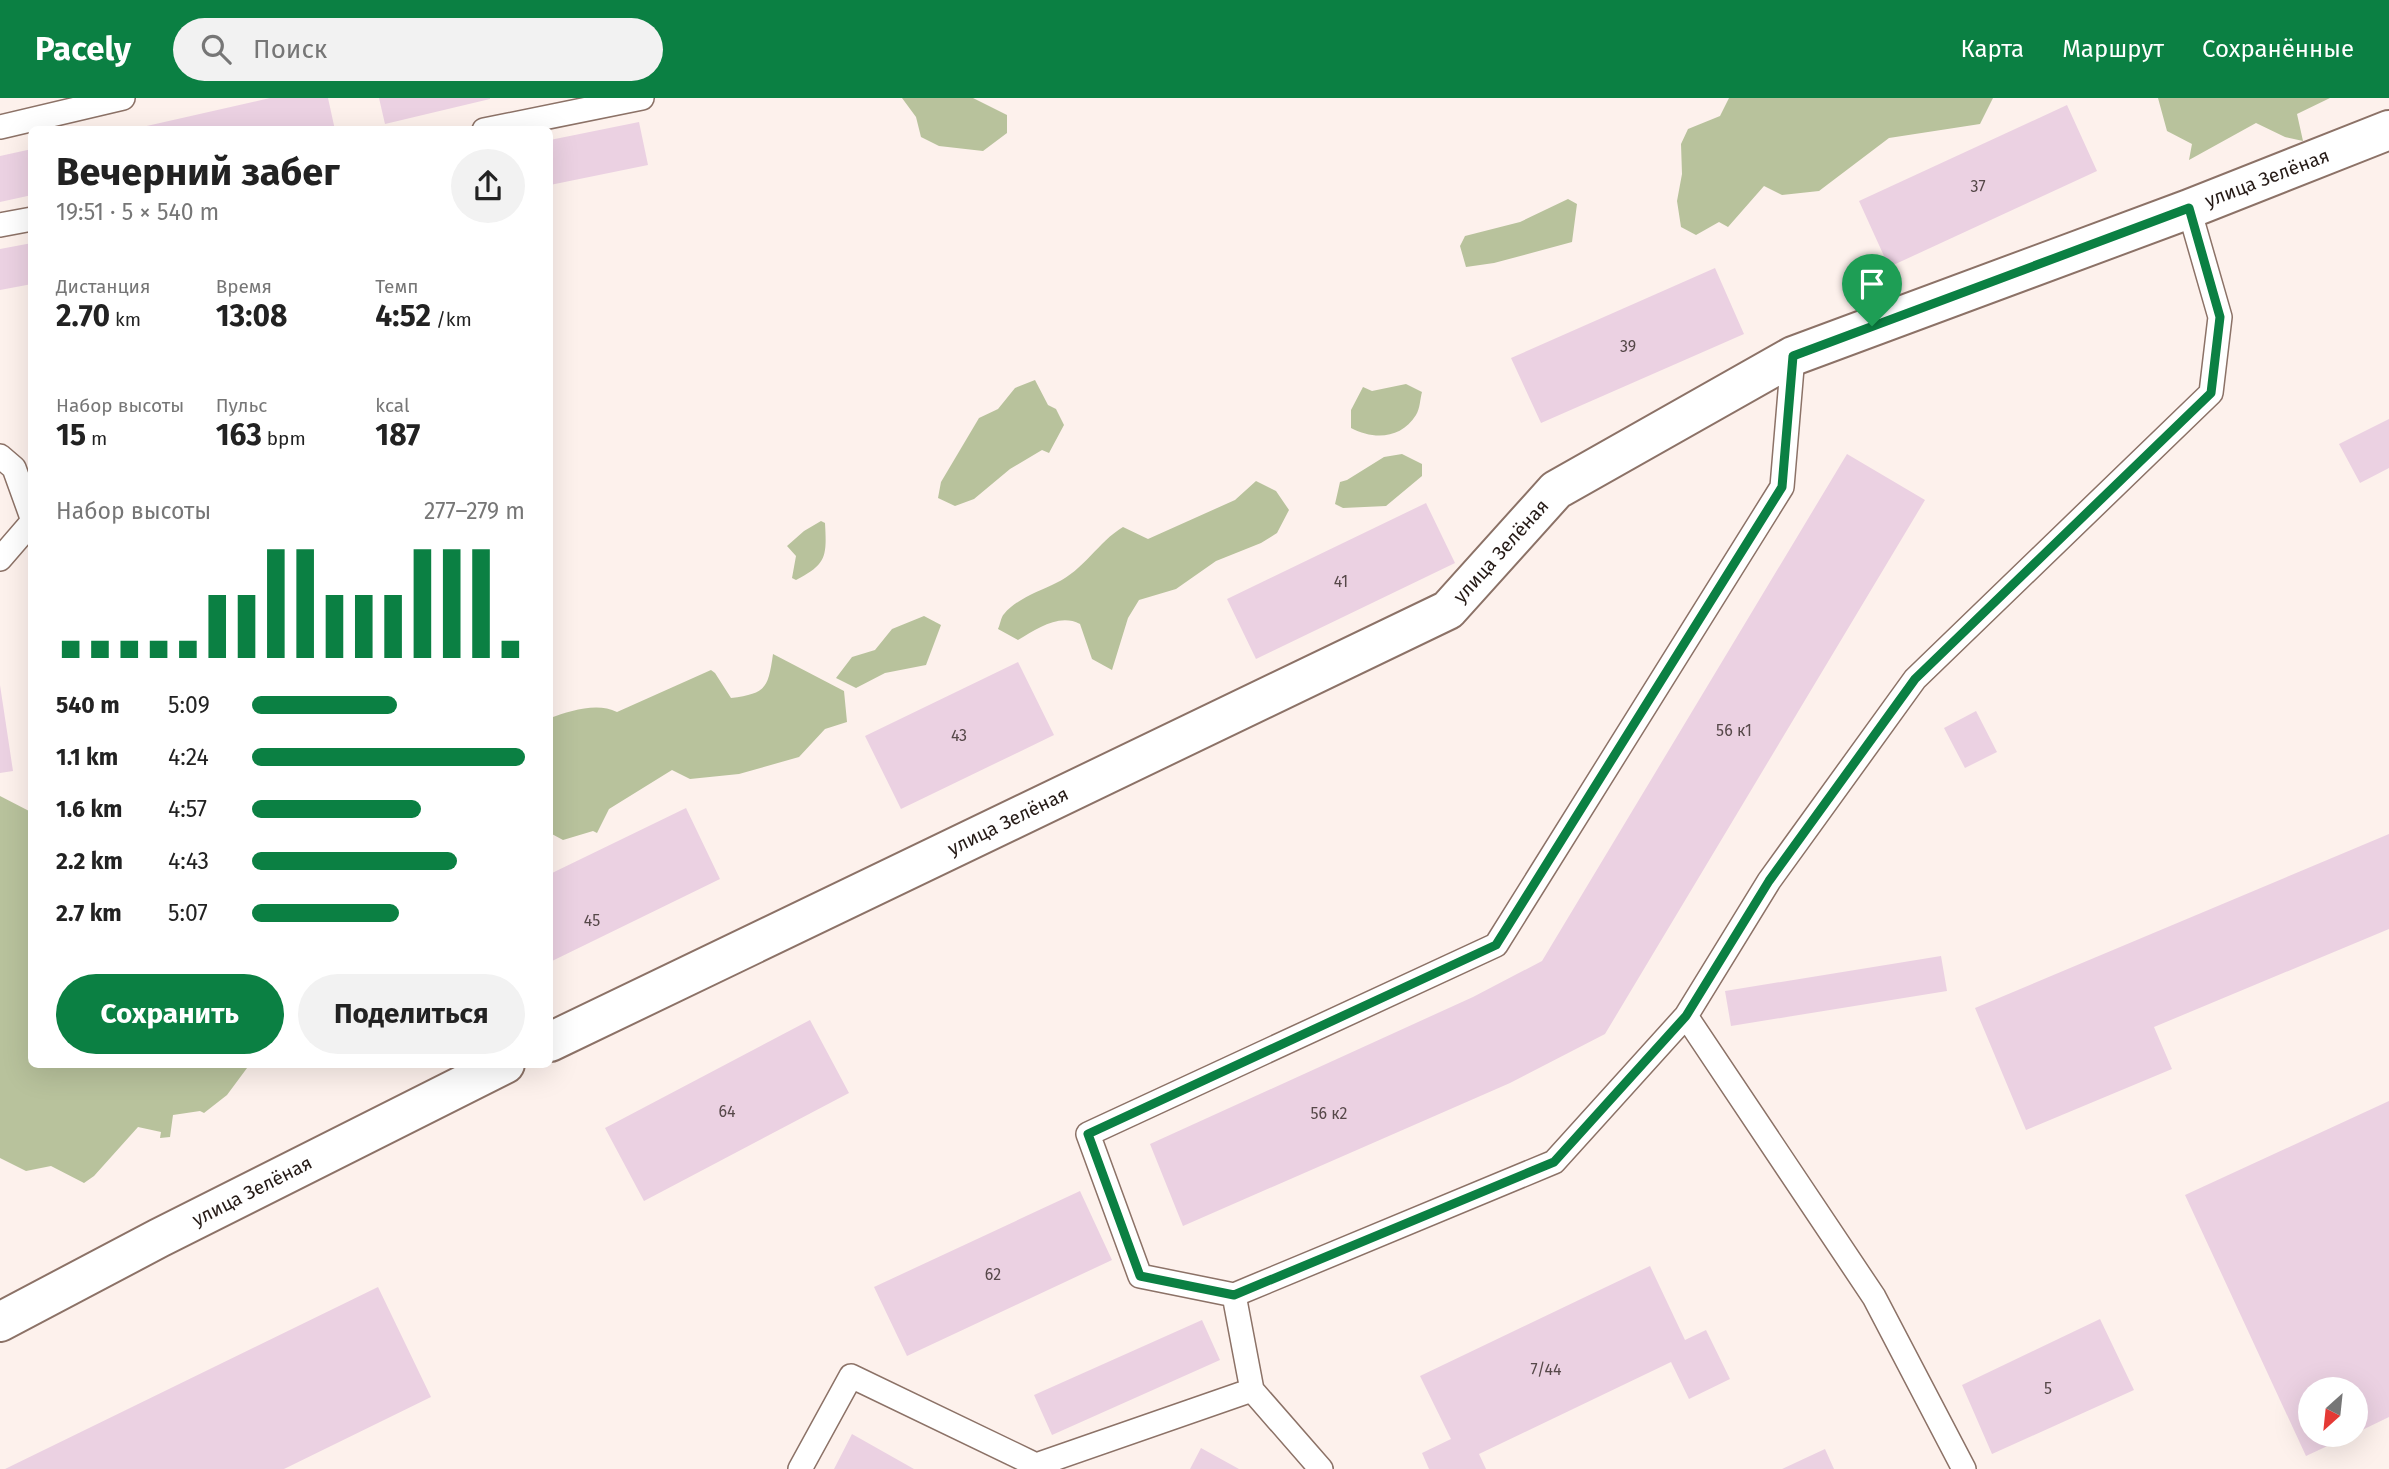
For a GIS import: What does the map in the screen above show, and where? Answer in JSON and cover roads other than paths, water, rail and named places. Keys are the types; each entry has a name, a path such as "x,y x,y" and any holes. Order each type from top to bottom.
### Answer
{"street":[{"name":"улица Зелёная","path":"553,1041 1448,610 1556,490 1793,356 2389,130"},
{"name":"улица Зелёная","path":"0,1322 159,1238 497,1068"}],"lane":[{"path":"0,127 123,98"},
{"path":"504,126 642,98"},
{"path":"1793,356 1782,487 1496,945 1088,1134 1140,1276 1234,1295 1554,1162 1686,1016 1769,881 1915,679 2211,393 2220,317 2189,208"},
{"path":"0,225 28,220"},
{"path":"0,456 14,468 28,508"},
{"path":"0,559 28,525"},
{"path":"1686,1016 1874,1297 1964,1469"},
{"path":"1234,1295 1252,1390 1321,1469"},
{"path":"800,1469 851,1376 1036,1465 1252,1390"}]}
